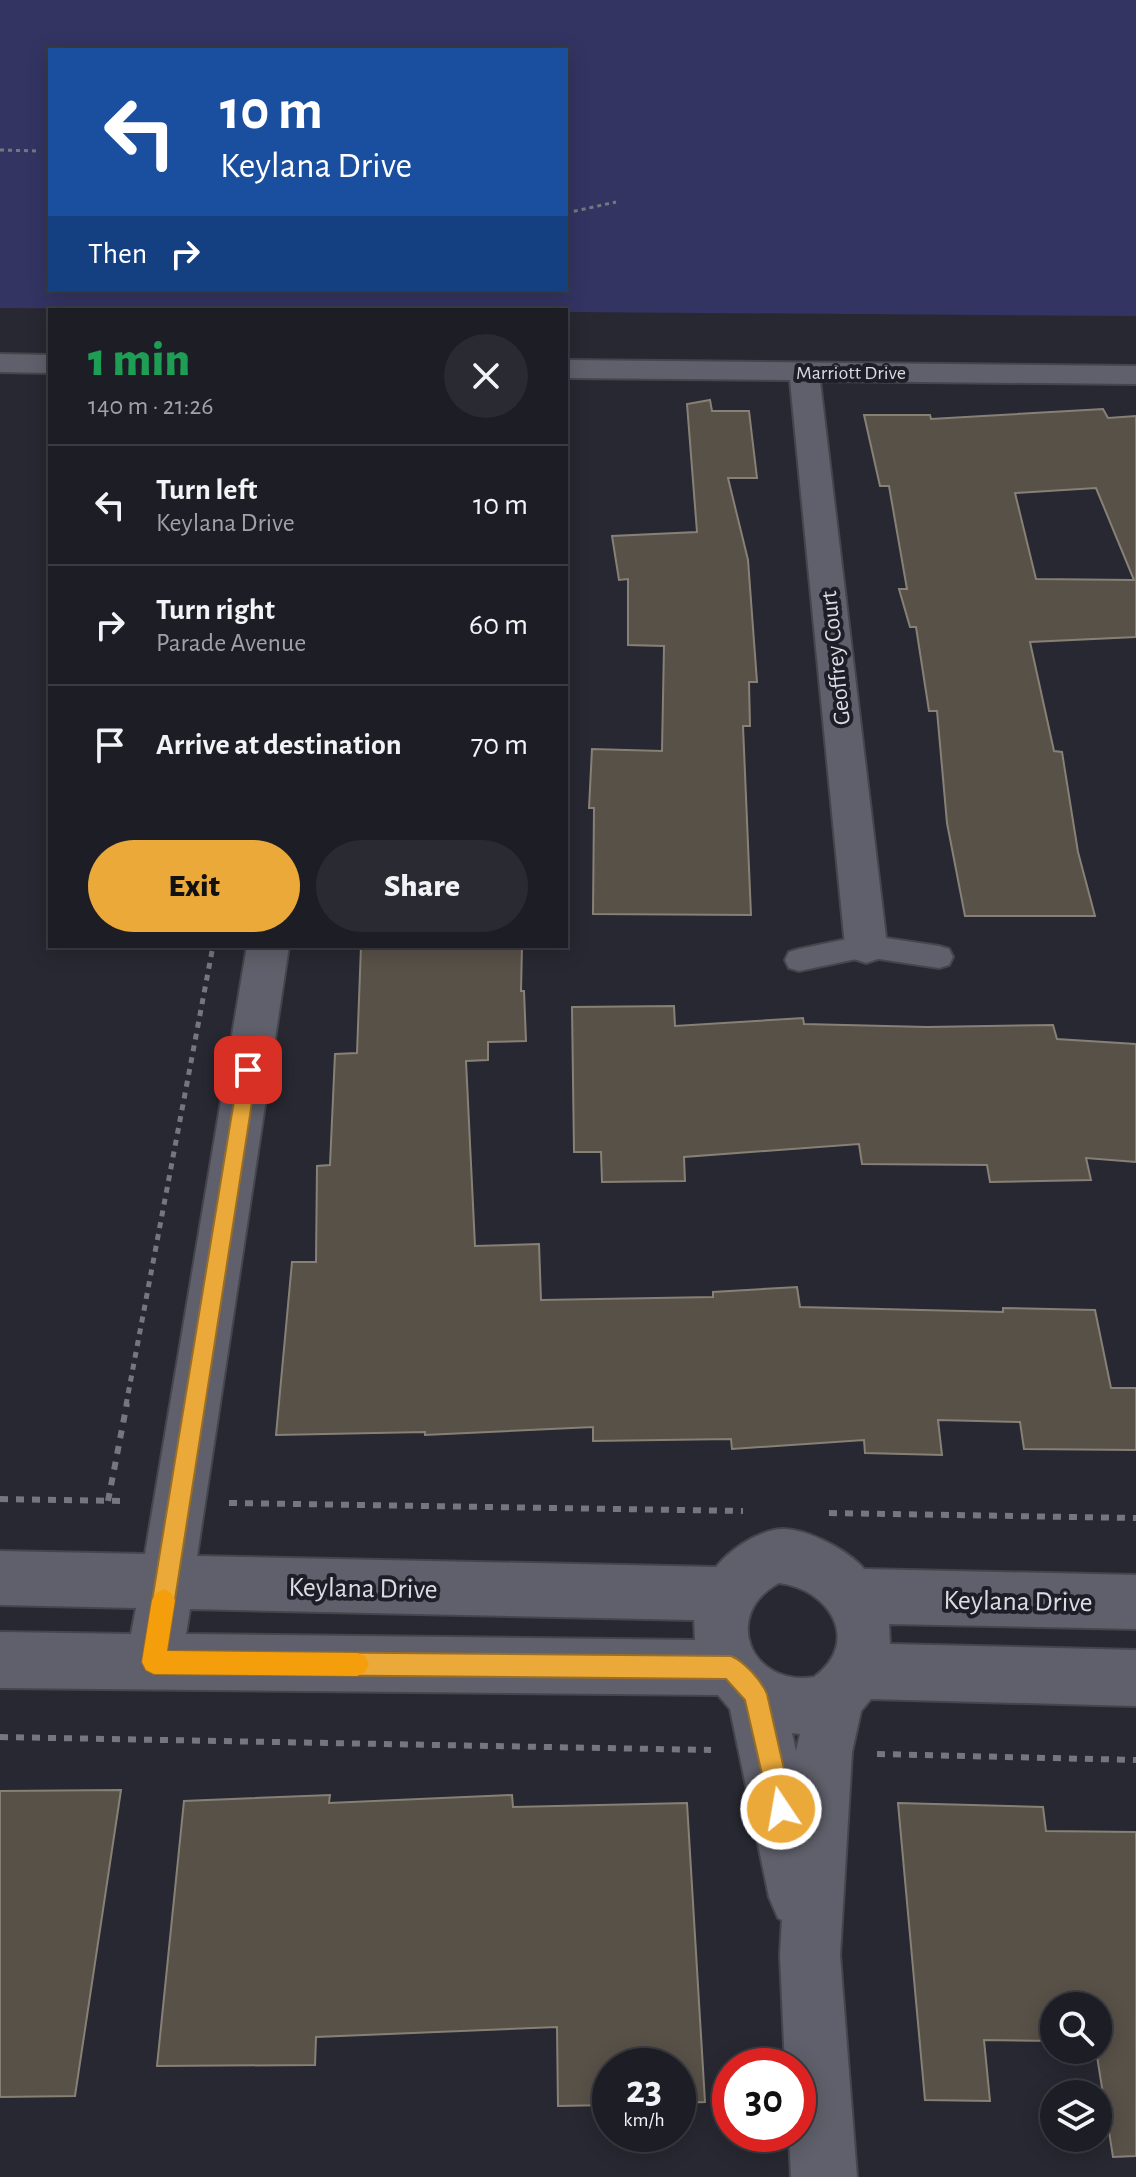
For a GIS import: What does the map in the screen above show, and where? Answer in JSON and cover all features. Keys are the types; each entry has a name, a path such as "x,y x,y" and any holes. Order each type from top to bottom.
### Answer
{"street":[{"path":"0,363 48,364"},
{"name":"Marriott Drive","path":"568,369 1136,375"},
{"name":"Geoffrey Court","path":"804,371 866,946"},
{"path":"154,1662 268,948"},
{"path":"796,1752 846,1683 864,1646 862,1620 853,1596 838,1578 819,1564 798,1556 776,1556 755,1563 739,1576 727,1594 720,1617 722,1643 743,1681 796,1752 824,2177"},
{"name":"Keylana Drive","path":"0,1578 727,1594"},
{"name":"Keylana Drive","path":"853,1596 1136,1602"},
{"path":"0,1660 743,1681 776,1704 797,1708 818,1705 846,1683 1136,1678"}],"lane":[{"path":"799,960 866,946 939,957"}],"path":[{"path":"0,150 40,151"},
{"path":"568,213 616,202"},
{"path":"108,1501 213,948"},
{"path":"0,1499 753,1512"},
{"path":"817,1513 1136,1518"},
{"path":"0,1737 1136,1760"}],"shaded area":[{"path":"0,0 1136,0 1136,316 568,312 568,308 0,308"}],"building":[{"path":"710,400 712,411 749,411 757,478 728,478 748,560 757,682 749,682 750,726 743,726 751,915 593,914 594,808 589,808 592,749 662,751 664,646 628,645 628,579 619,580 612,536 697,532 687,404"},
{"path":"1103,409 1108,418 1136,416 1136,637 1030,642 1054,751 1062,752 1078,852 1095,916 965,916 947,823 937,711 929,711 916,627 910,627 899,589 907,589 889,486 880,486 864,415 930,415 931,419","holes":["1096,488 1134,580 1036,579 1015,493"]},
{"path":"361,948 522,948 521,991 524,991 526,1041 488,1042 488,1060 466,1061 475,1246 539,1244 541,1300 713,1297 713,1292 797,1287 800,1307 1003,1312 1003,1308 1095,1310 1111,1388 1136,1388 1136,1450 1024,1449 1020,1422 938,1420 942,1455 865,1453 864,1440 732,1449 731,1439 593,1441 593,1427 425,1435 425,1432 276,1435 292,1262 316,1262 317,1166 330,1165 335,1054 357,1053"},
{"path":"674,1006 675,1026 803,1018 804,1024 927,1027 1053,1025 1057,1039 1136,1044 1136,1162 1086,1158 1091,1180 990,1182 987,1165 862,1164 859,1144 684,1157 685,1181 602,1182 601,1152 574,1152 572,1007"},
{"path":"121,1790 75,2096 0,2097 0,1791"},
{"path":"330,1795 329,1803 512,1795 513,1807 687,1803 705,2102 696,2102 696,2048 592,2048 592,2105 558,2106 557,2027 316,2037 315,2065 157,2066 184,1801"},
{"path":"898,1803 1043,1807 1046,1831 1136,1832 1136,2156 1113,2157 1112,2080 1101,2080 1098,2064 1112,2064 1112,1992 1040,1992 1040,2041 984,2040 990,2101 925,2100"}],"slow traffic":[{"path":"164,1600 154,1662 357,1664"}],"route":[{"path":"248,1070 154,1662 731,1668 755,1694 781,1809"}]}
